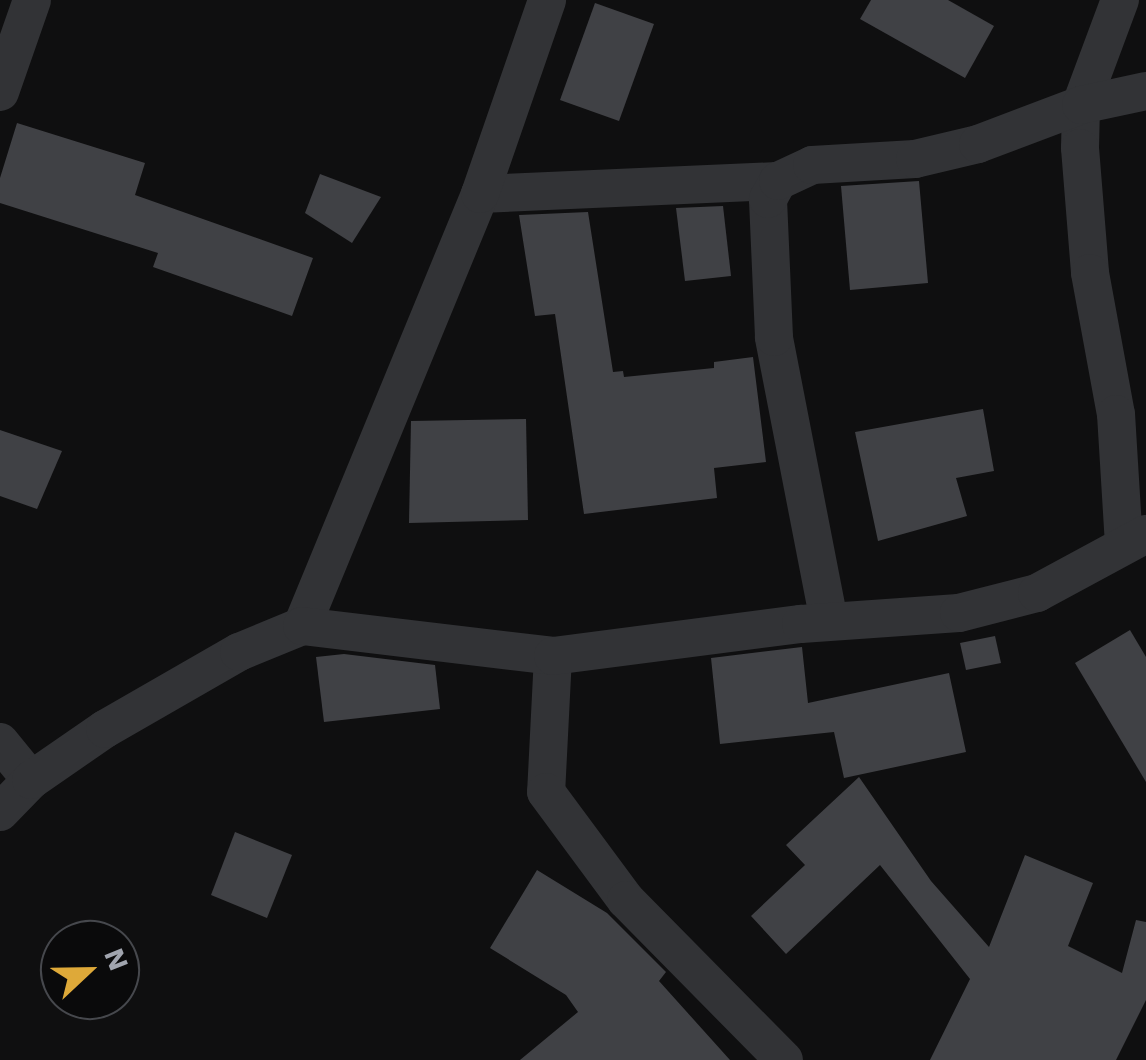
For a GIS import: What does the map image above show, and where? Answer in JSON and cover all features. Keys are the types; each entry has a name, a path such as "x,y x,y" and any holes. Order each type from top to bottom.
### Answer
{"street":[{"path":"0,92 32,0"},
{"path":"302,626 480,194 547,0"},
{"path":"0,812 31,780 239,652 302,626 553,656 829,622 958,613 1036,593 1135,540 1090,273 1081,104 1120,0"},
{"path":"480,194 778,181 812,165 915,159 978,144 1081,104 1146,91"},
{"path":"778,181 768,200 774,336 829,622"},
{"path":"553,656 546,792 626,900 784,1060"},
{"path":"0,742 31,780"}],"building":[{"path":"871,0 948,0 994,26 965,78 860,19"},
{"path":"595,3 654,24 619,121 560,100"},
{"path":"17,123 145,163 135,195 313,258 292,316 153,267 158,253 0,203 0,178"},
{"path":"320,174 381,197 352,243 305,213"},
{"path":"919,181 928,283 850,290 841,186"},
{"path":"723,206 731,276 685,281 676,208"},
{"path":"588,212 613,372 623,371 624,377 714,368 714,362 753,357 766,462 714,468 717,498 584,514 555,314 535,316 519,215"},
{"path":"983,409 994,471 956,478 967,516 878,541 855,432"},
{"path":"526,419 528,520 409,523 411,421"},
{"path":"0,430 62,451 37,509 0,496"},
{"path":"1130,630 1146,657 1146,782 1075,663"},
{"path":"995,636 1001,663 966,670 960,643"},
{"path":"802,647 808,703 949,673 966,752 844,778 834,732 720,744 711,658"},
{"path":"344,654 435,665 440,709 324,722 316,657"},
{"path":"859,777 931,881 989,947 1025,855 1093,883 1068,946 1122,973 1136,920 1146,922 1146,1000 1116,1060 930,1060 970,979 880,865 786,954 751,916 805,865 786,845"},
{"path":"235,832 292,855 267,918 211,895"},
{"path":"537,870 607,913 666,972 659,981 730,1060 520,1060 578,1012 566,995 490,948"}]}
